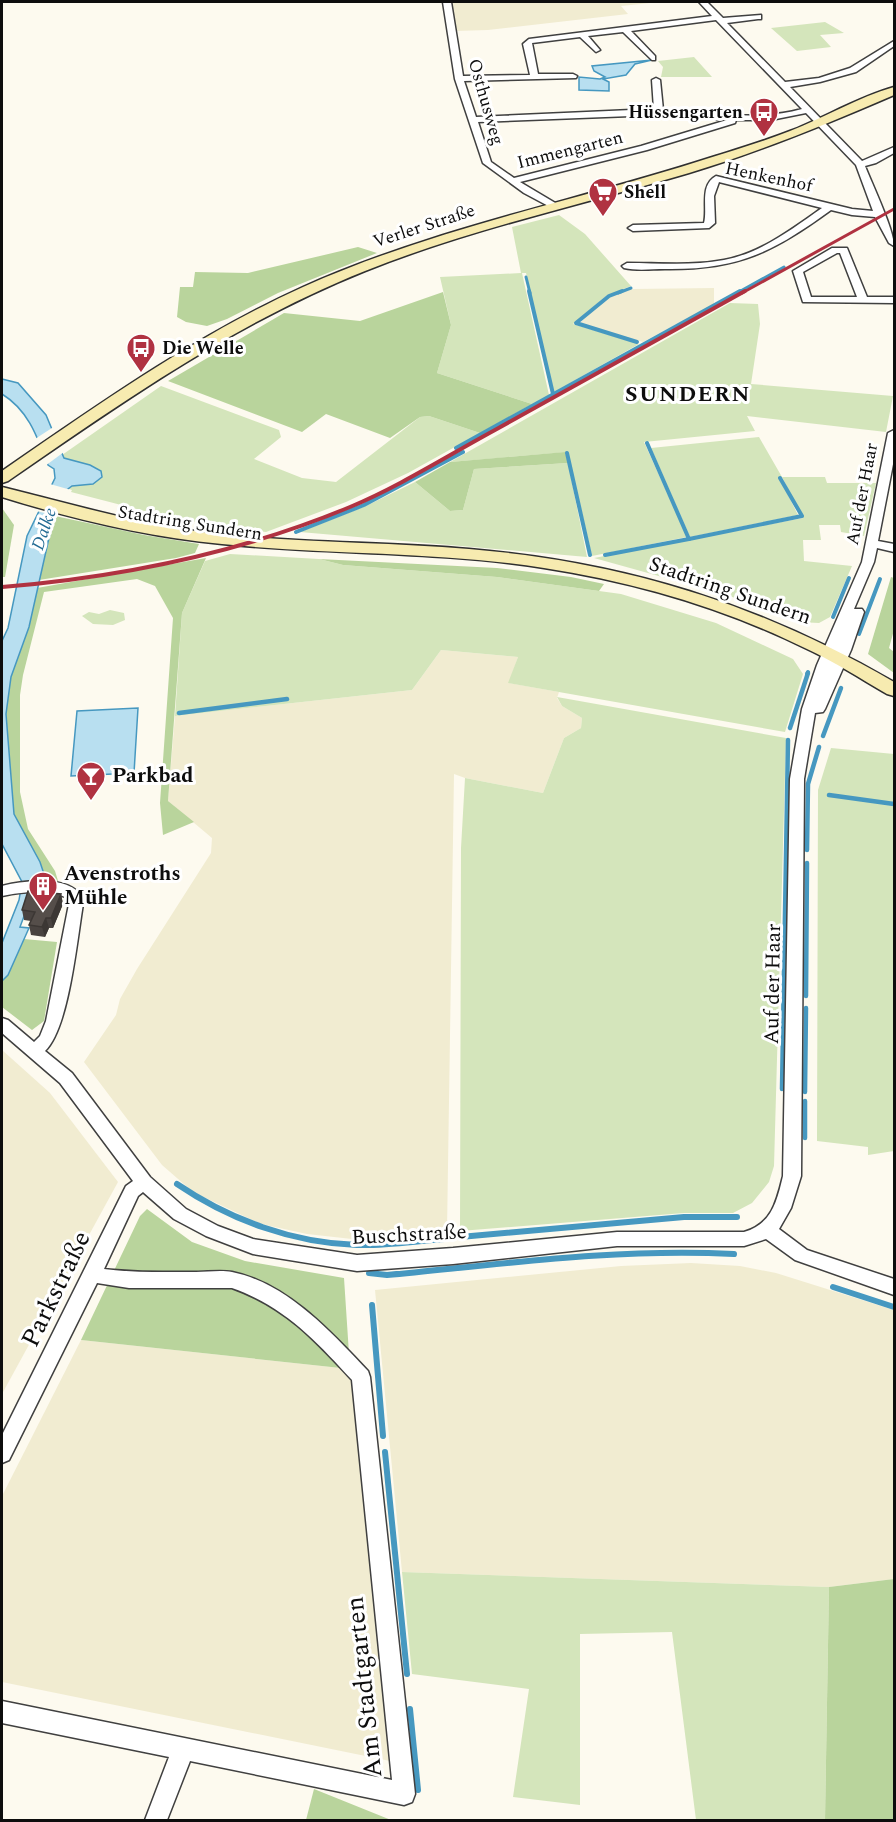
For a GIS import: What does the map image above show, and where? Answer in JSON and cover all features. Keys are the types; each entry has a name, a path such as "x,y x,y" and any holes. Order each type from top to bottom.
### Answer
{"main road":[{"name":"Verler Straße","path":"2,478 176,360 260,312 364,266 432,243 695,168 817,124 894,91"},
{"name":"Stadtring Sundern","path":"2,478 42,497"},
{"name":"Stadtring Sundern","path":"2,492 42,497 66,503 113,521 193,535 270,544 501,557 576,568 693,597 837,651 894,679"},
{"name":"Stadtring Sundern","path":"837,651 894,690"}],"street":[{"name":"Osthusweg","path":"447,2 459,79 487,163 551,209"},
{"path":"703,2 817,124 860,164 879,214 894,241"},
{"path":"534,72 527,44 529,41 718,19 758,17"},
{"path":"625,29 652,58"},
{"path":"582,34 596,50"},
{"path":"782,85 820,80 854,70 894,43"},
{"path":"459,79 534,72 551,76 573,75"},
{"path":"656,80 659,112"},
{"path":"473,120 570,113 659,112 777,117 805,111"},
{"name":"Immengarten","path":"513,181 644,148 736,120 736,117"},
{"path":"860,164 873,161 894,150"},
{"name":"Henkenhof","path":"633,228 706,226 710,222 709,196 716,179 829,207"},
{"path":"627,266 713,264 731,261 786,236 829,207 879,214"},
{"path":"863,300 844,250 835,250 798,271 807,300 863,300 894,300"},
{"name":"Auf der Haar","path":"768,1231 778,1219 792,1176 799,756 837,651 865,590 868,562 894,433"},
{"path":"873,543 894,548"},
{"path":"2,891 17,888 67,891 74,896 76,904 54,1021 46,1040 35,1050"},
{"name":"Buschstraße","path":"2,1024 66,1078 144,1182 180,1214 212,1231 253,1246 357,1263 453,1256 617,1239 744,1239 768,1231"},
{"name":"Parkstraße","path":"2,1454 132,1191 144,1182"},
{"path":"768,1231 801,1255 894,1287"},
{"name":"Am Stadtgarten","path":"2,1712 404,1794 361,1377 317,1329 276,1300 232,1280 129,1280 92,1275"},
{"path":"156,1821 183,1750"}],"shaded area":[{"path":"451,2 660,2 621,6 628,14 488,30 455,31"},
{"path":"714,288 714,304 643,342 579,324 592,310 610,297 632,289"},
{"path":"441,650 518,657 509,683 559,692 557,698 562,706 582,718 581,728 564,738 543,793 454,774 447,1232 361,1240 307,1234 261,1224 193,1192 162,1165 84,1062 116,1015 120,999 137,969 211,853 212,838 168,801 175,716 412,690"},
{"path":"2,1050 50,1093 118,1182 2,1394"},
{"path":"691,1263 740,1266 776,1273 894,1310 894,1579 829,1587 402,1572 375,1290 621,1266"},
{"path":"81,1340 350,1369 390,1761 2,1682 2,1496"}],"green space":[{"path":"825,22 844,33 820,35 831,47 797,51 771,28"},
{"path":"694,57 712,77 661,77 663,67 658,61"},
{"path":"559,215 585,234 631,286 606,296 573,324 639,344 554,392 526,273 522,273 549,395 532,404 437,373 451,325 440,277 521,273 512,227"},
{"path":"358,247 377,253 278,293 227,319 207,326 186,322 177,317 180,287 193,287 195,272 248,273"},
{"path":"443,292 451,325 437,373 532,404 480,433 429,416 420,417 390,438 326,414 302,432 168,381 284,313 360,321"},
{"path":"730,303 758,304 760,324 751,384 893,396 886,432 747,416 755,431 644,442 687,537 592,556 568,452 450,462"},
{"path":"161,386 279,430 281,437 254,459 302,478 336,482 420,417 429,416 480,433 408,473 346,502 266,532 227,528 156,514 71,492 72,490 68,489 72,486 93,484 90,465 64,458 62,455"},
{"path":"759,437 782,477 779,477 798,515 690,537 651,448"},
{"path":"565,452 568,463 474,469 463,510 450,511 415,482 450,462"},
{"path":"568,463 587,557 300,532 366,506 415,482 450,511 463,510 474,469"},
{"path":"782,477 825,477 827,483 876,483 864,536 841,532 840,525 819,525 821,540 803,540 804,561 852,566 830,617 819,623 798,622 727,595 594,558 803,518"},
{"path":"2,508 14,525 5,577 2,577"},
{"path":"55,516 199,544 195,553 176,558 39,580"},
{"path":"230,554 319,559 343,565 497,577 621,594 716,623 793,659 803,674 785,732 508,683 518,657 441,650 412,690 175,716 182,613 205,561"},
{"path":"206,558 182,613 168,801 194,822 163,835 160,803 173,618 155,586 137,579 44,592 20,695 20,792 28,829 55,871 59,884 47,883 40,862 14,815 6,714 11,677 29,627 37,588"},
{"path":"319,559 497,568 571,577 604,584 599,591 497,577 343,565"},
{"path":"891,577 894,578 894,630 889,648 894,652 894,673 868,654"},
{"path":"110,610 124,613 125,620 113,625 93,624 82,616 89,612 99,614"},
{"path":"557,697 786,738 774,1166 769,1182 752,1203 733,1213 684,1213 460,1231 461,848 465,778 543,793 564,738 581,728 582,718 562,706"},
{"path":"831,748 894,754 894,1151 868,1155 868,1147 817,1141 818,790"},
{"path":"24,939 57,942 44,1021 32,1030 2,1007 2,981 8,975"},
{"path":"147,1209 192,1242 245,1261 344,1278 350,1369 81,1340 140,1216"},
{"path":"402,1572 829,1587 825,1820 696,1820 672,1632 580,1634 580,1805 513,1797 529,1689 412,1674"},
{"path":"894,1579 894,1820 825,1820 829,1587"},
{"path":"314,1789 391,1820 306,1820"}],"water":[{"path":"652,60 635,64 626,75 603,79 609,82 609,91 579,90 579,77 600,79 605,77 594,71 592,66"},
{"name":"Dalke","path":"2,379 18,383 46,415 64,458 90,465 101,471 102,477 93,484 72,486 68,489 53,520 29,627 11,677 6,714 14,814 40,862 47,883 30,900 20,927 29,928 8,975 2,981 2,943 19,900 22,882 2,844 2,641 8,628 27,536 55,478 54,469 48,465 31,425 19,408 2,394"},
{"path":"138,708 134,773 71,776 77,711"}],"pier":[{"path":"55,426 64,452 45,466 35,439"},
{"path":"50,484 71,490 58,516 36,511"}],"building":[{"path":"28,891 61,894 51,918 46,918 42,927 29,925 35,912 22,910"}],"waterway":[{"path":"737,293 784,267"},
{"path":"526,277 530,293"},
{"path":"618,293 631,288"},
{"path":"529,291 553,394"},
{"path":"622,291 609,296 576,323 637,342"},
{"path":"456,448 740,291"},
{"path":"647,443 689,539"},
{"path":"296,532 364,505 463,452"},
{"path":"567,453 590,555"},
{"path":"689,539 802,516 780,478"},
{"path":"605,555 689,539"},
{"path":"833,617 849,578"},
{"path":"859,634 880,579"},
{"path":"790,728 808,673"},
{"path":"823,736 841,688"},
{"path":"179,713 287,699"},
{"path":"782,1089 788,740"},
{"path":"807,850 808,784 819,747"},
{"path":"829,795 894,804"},
{"path":"806,996 807,863"},
{"path":"805,1092 806,1008"},
{"path":"805,1101 805,1138"},
{"path":"177,1184 240,1219 309,1240 368,1245 444,1239"},
{"path":"460,1237 684,1217 737,1217"},
{"path":"369,1273 387,1275 603,1255 734,1254"},
{"path":"833,1287 894,1307"},
{"path":"372,1305 383,1436"},
{"path":"385,1452 407,1674"},
{"path":"410,1709 418,1790"}],"railway":[{"path":"742,293 894,209"},
{"path":"2,587 91,577 223,550 266,538 350,507 405,480 745,291"}],"place":[{"name":"Hüssengarten","path":"764,138"},
{"name":"Shell","path":"603,218"},
{"name":"Die Welle","path":"141,374"},
{"name":"Parkbad","path":"91,802"},
{"name":"Avenstroths Mühle","path":"43,912"}],"district":[{"name":"SUNDERN","path":"688,394"}]}
